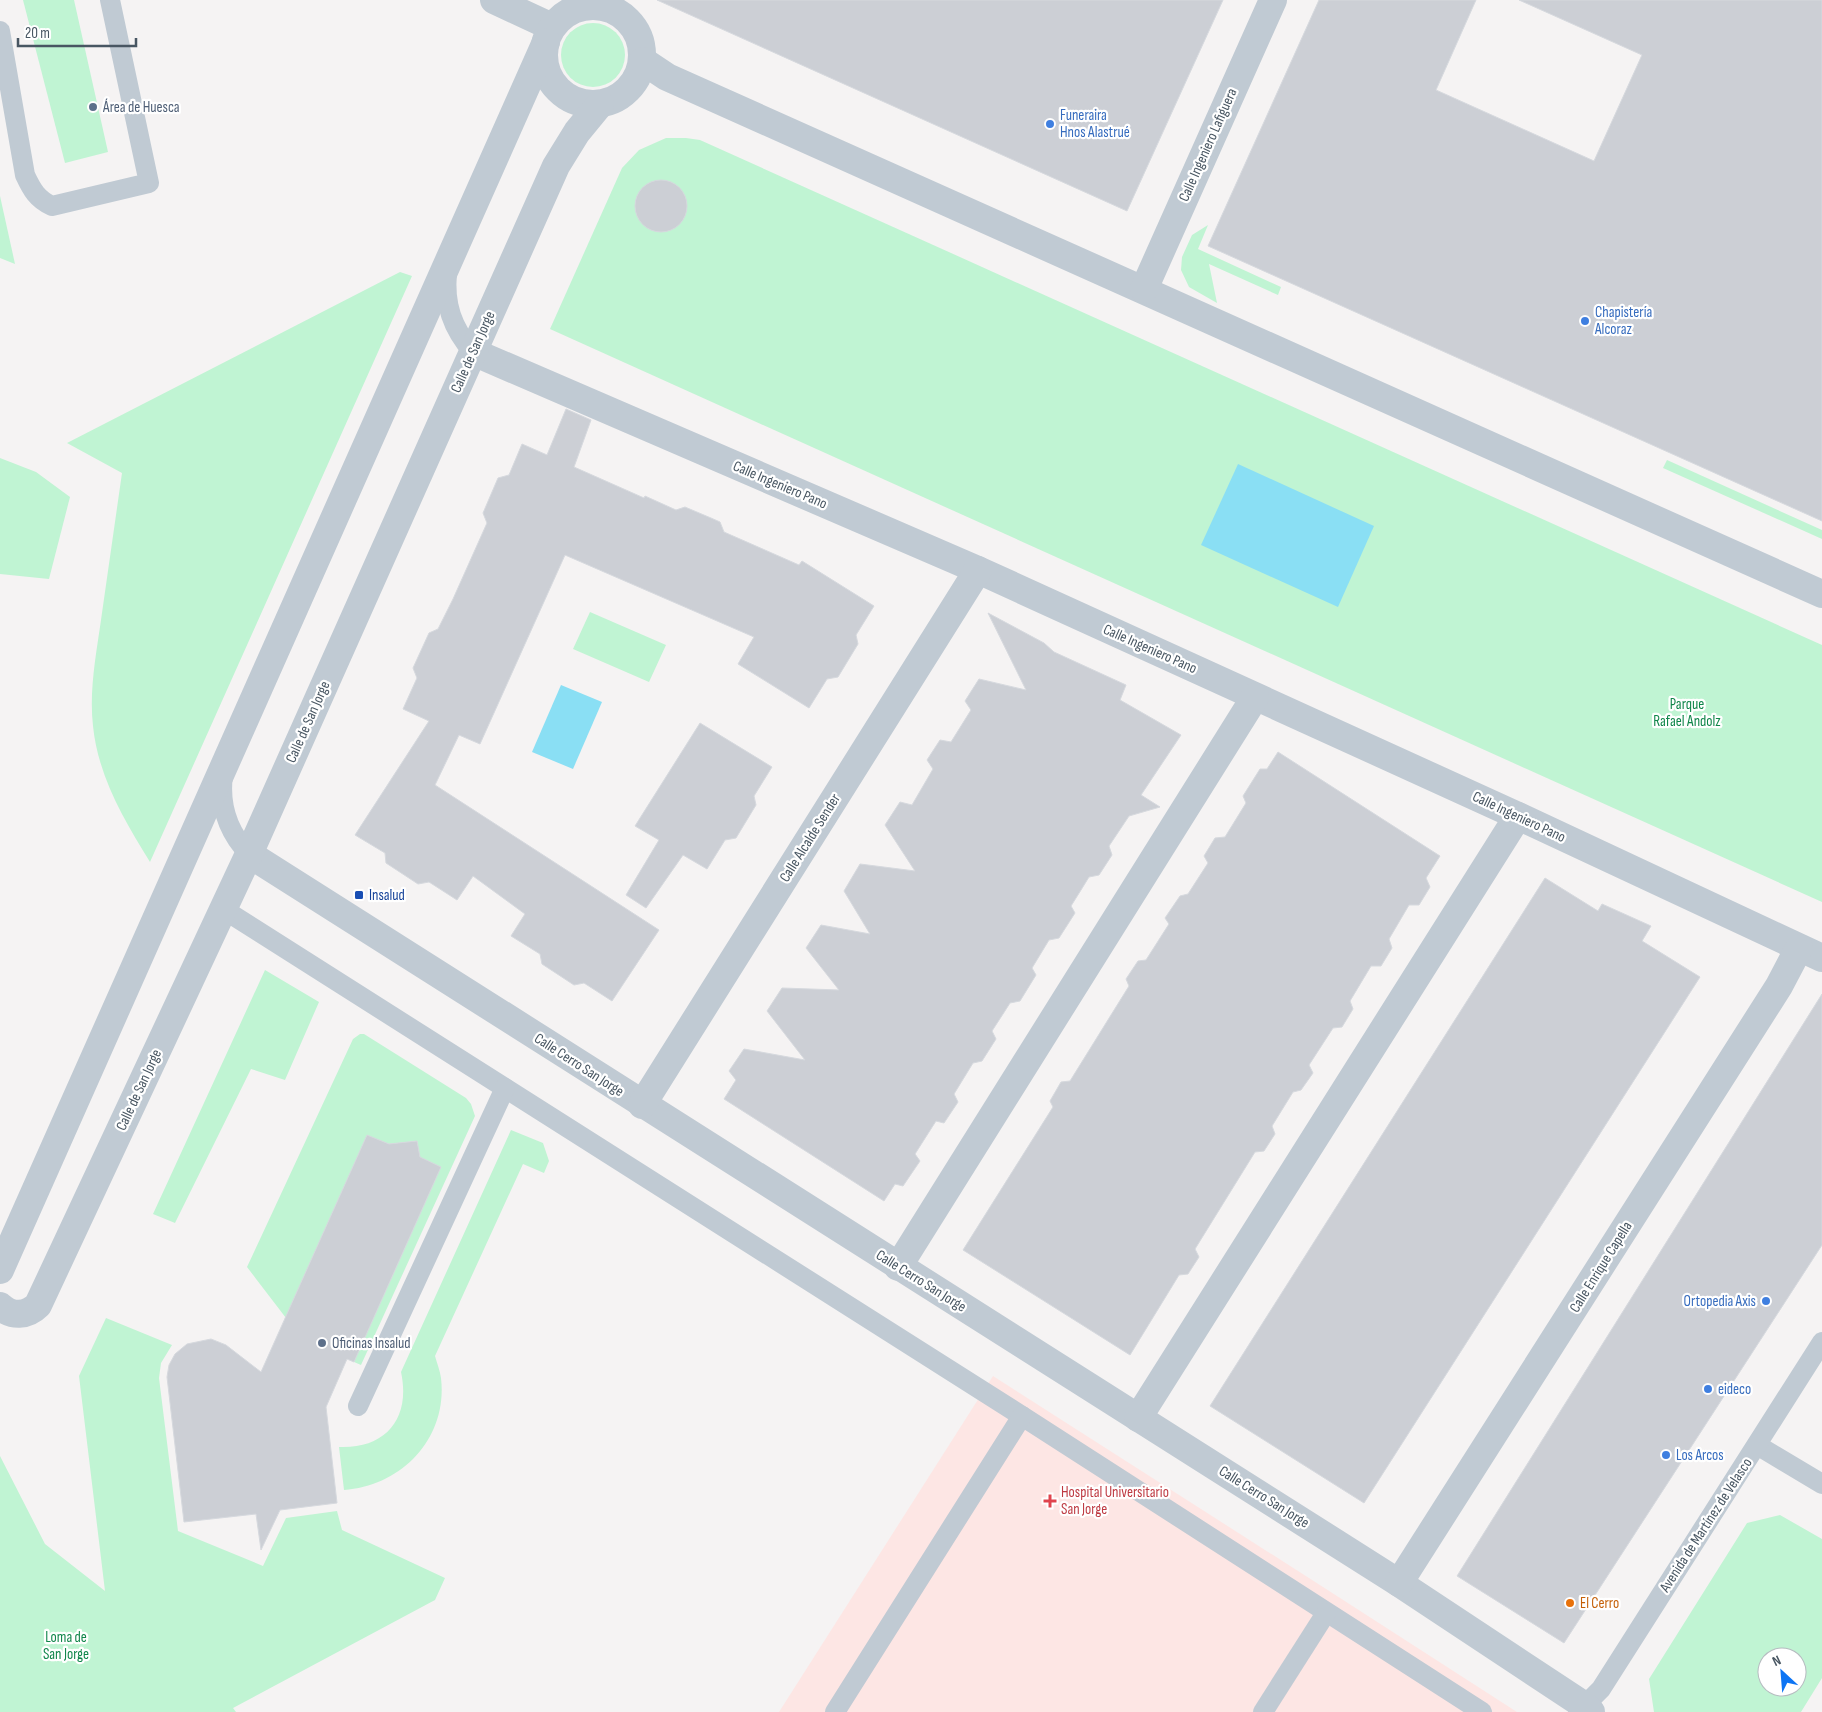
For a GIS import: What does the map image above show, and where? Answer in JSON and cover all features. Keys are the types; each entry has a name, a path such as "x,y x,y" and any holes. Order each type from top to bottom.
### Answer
{"street":[{"path":"494,0 549,34"},
{"name":"Calle Ingeniero Lafiguera","path":"1144,289 1273,0"},
{"path":"0,1270 448,266 549,34 564,15 578,8 613,4 636,29 642,44 643,61 638,76 629,90 616,99 600,104 584,104 568,98 556,88 547,74 544,58 549,34"},
{"path":"643,61 667,77 1822,594"},
{"name":"Calle de San Jorge","path":"0,1306 14,1314 33,1310 38,1304 249,854 556,166 577,132 600,104"},
{"name":"Calle Ingeniero Pano","path":"473,352 978,570 1518,816 1810,953"},
{"name":"Calle Alcalde Sender","path":"642,1105 978,570"},
{"path":"898,1267 1255,696"},
{"path":"1138,1418 1518,816"},
{"name":"Calle Cerro San Jorge","path":"249,854 642,1105 1399,1583 1585,1710"},
{"name":"Calle Enrique Capella","path":"1399,1583 1779,986 1810,953"}],"lane":[{"path":"0,32 25,175 33,191 42,201 52,206 149,183 110,0"},
{"path":"448,266 446,297 449,312 458,333 473,352"},
{"path":"224,768 222,800 225,815 234,836 249,854"},
{"path":"223,909 1022,1416 1482,1712"},
{"path":"358,1406 505,1088"},
{"name":"Avenida de Martínez de Velasco","path":"1585,1710 1601,1690 1822,1342"},
{"path":"835,1712 1022,1416"},
{"path":"1757,1445 1822,1484"},
{"path":"1263,1712 1326,1613"}],"shaded area":[{"name":"Hospital Universitario San Jorge","path":"993,1376 1323,1587 1517,1712 779,1712"}],"green space":[{"path":"23,0 74,0 108,152 65,163"},
{"path":"593,23 611,29 619,37 625,55 619,73 611,81 593,87 575,81 567,73 561,55 567,37 575,29"},
{"name":"Parque Rafael Andolz","path":"666,138 700,140 1822,645 1822,902 550,329 622,168 639,150"},
{"path":"0,196 15,264 0,258"},
{"path":"1208,225 1198,249 1281,287 1278,295 1209,264 1217,303 1189,287 1181,270 1182,257 1192,235"},
{"path":"400,272 412,276 150,862 122,814 106,780 96,744 92,713 92,686 95,660 122,473 67,443"},
{"path":"0,458 36,472 70,497 49,579 0,574"},
{"path":"1667,460 1822,530 1822,539 1663,468"},
{"path":"590,612 666,645 649,682 573,649"},
{"path":"265,970 319,1002 285,1080 251,1069 175,1223 153,1214"},
{"path":"360,1034 364,1034 466,1098 471,1104 475,1116 361,1365 354,1362 420,1157 417,1141 389,1144 368,1136 286,1318 247,1267 353,1039"},
{"path":"511,1130 543,1143 549,1161 544,1173 523,1164 435,1356 441,1378 441,1400 437,1420 429,1439 417,1455 402,1469 385,1479 365,1486 344,1490 339,1447 370,1443 391,1428 398,1416 402,1403 403,1389 401,1372"},
{"name":"Loma de San Jorge","path":"106,1318 172,1345 161,1363 159,1378 178,1531 263,1566 286,1518 337,1511 342,1530 445,1578 435,1600 233,1708 236,1712 0,1712 0,1456 45,1544 105,1591 79,1376"},
{"path":"1780,1515 1822,1539 1822,1678 1801,1712 1654,1712 1649,1679 1747,1523"}],"water":[{"path":"1238,464 1374,526 1338,607 1201,545"},
{"path":"561,685 602,702 573,769 532,752"}],"building":[{"name":"Funeraira Hnos Alastrué","path":"657,0 1223,0 1127,211"},
{"path":"1319,0 1476,0 1436,90 1594,161 1642,55 1519,0 1822,0 1822,521 1208,246"},
{"path":"656,180 666,180 680,187 687,201 687,211 680,225 666,232 656,232 646,228 639,221 635,211 635,201 639,191 646,184"},
{"path":"566,409 591,420 574,467 644,498 645,496 676,510 685,507 720,522 724,532 799,565 802,561 874,606 856,635 858,644 838,677 827,679 809,708 738,664 754,637 565,555 480,744 459,735 435,785 659,930 612,1001 584,983 574,985 542,964 540,954 511,936 525,914 473,876 457,900 429,882 418,884 386,863 385,853 355,835 429,721 403,709 417,678 413,668 429,633 438,629 487,523 483,513 498,478 509,475 522,444 547,455"},
{"path":"988,613 1044,643 1054,652 1126,685 1120,700 1181,735 1141,795 1160,807 1129,816 1109,846 1112,855 1099,875 1089,877 1071,906 1075,913 1059,938 1049,940 1032,968 1036,975 1020,1001 1010,1003 992,1031 996,1039 982,1061 973,1063 954,1094 958,1102 944,1123 936,1121 915,1154 920,1161 903,1186 895,1184 884,1201 724,1099 736,1080 729,1071 744,1049 805,1060 767,1011 782,988 839,990 806,948 821,925 870,934 844,891 860,864 915,871 885,825 900,802 912,805 933,769 927,760 940,740 951,742 971,710 965,701 979,679 1026,690"},
{"path":"700,723 772,767 754,796 756,805 736,838 725,840 707,869 683,855 646,908 626,895 659,840 635,826"},
{"path":"1278,752 1440,856 1426,878 1430,887 1419,905 1409,905 1389,939 1392,948 1381,966 1371,966 1350,1001 1353,1009 1342,1027 1333,1028 1309,1065 1313,1073 1301,1090 1293,1092 1272,1126 1275,1134 1264,1151 1255,1152 1195,1249 1199,1257 1188,1274 1179,1275 1130,1355 963,1250 1053,1107 1050,1101 1061,1082 1070,1081 1129,986 1126,979 1138,961 1146,960 1169,924 1165,918 1180,896 1188,894 1208,863 1204,856 1215,838 1225,837 1246,803 1243,796 1260,769 1267,769"},
{"path":"1545,878 1598,911 1602,904 1651,926 1642,941 1700,977 1364,1503 1210,1406"},
{"path":"1822,994 1822,1245 1564,1643 1457,1576"},
{"name":"Oficinas Insalud","path":"367,1135 389,1144 417,1141 420,1157 441,1167 354,1362 347,1359 326,1407 337,1503 280,1510 261,1550 256,1514 184,1522 167,1377 169,1365 175,1354 187,1344 211,1339 226,1345 261,1372"}],"place":[{"name":"Área de Huesca","path":"93,107"},
{"name":"Funeraira Hnos Alastrué","path":"1050,124"},
{"name":"Chapistería Alcoraz","path":"1585,321"},
{"name":"Insalud","path":"359,895"},
{"name":"Ortopedia Axis","path":"1766,1301"},
{"name":"Oficinas Insalud","path":"322,1343"},
{"name":"eideco","path":"1708,1389"},
{"name":"Los Arcos","path":"1666,1455"},
{"name":"Hospital Universitario San Jorge","path":"1050,1501"},
{"name":"El Cerro","path":"1570,1603"}]}
